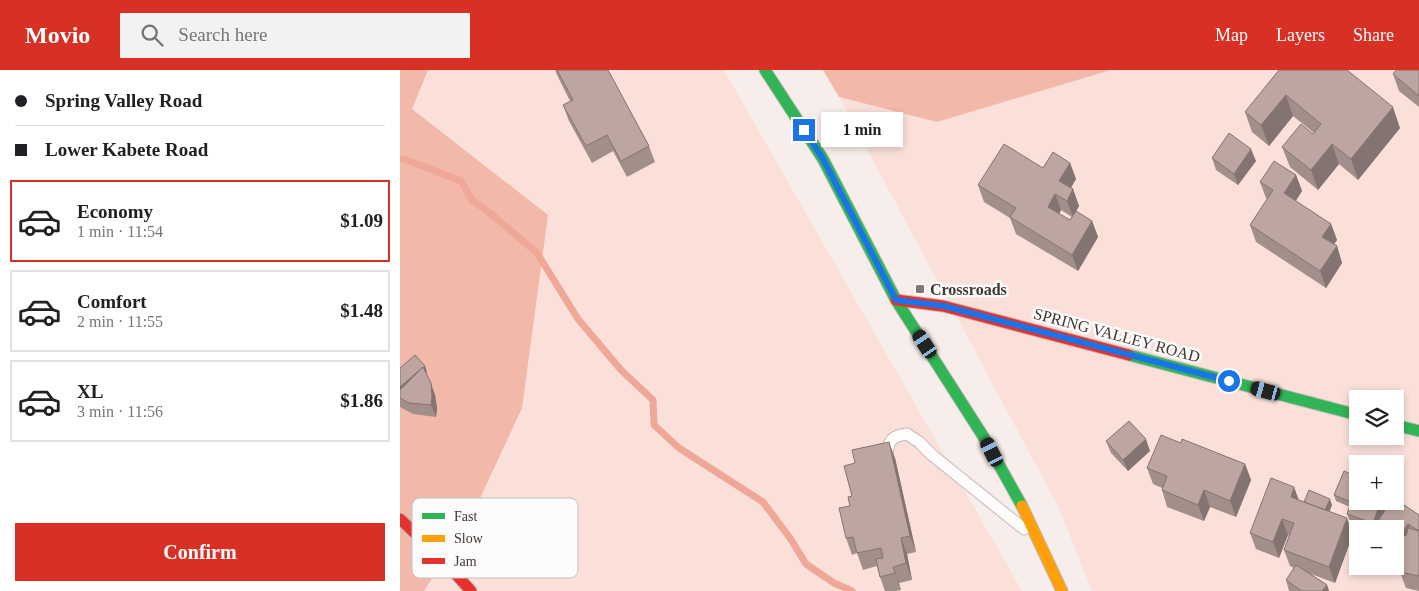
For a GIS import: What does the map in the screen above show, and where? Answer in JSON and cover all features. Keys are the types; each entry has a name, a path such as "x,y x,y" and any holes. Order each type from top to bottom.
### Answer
{"street":[{"path":"765,70 823,159 896,300 983,436 1024,510 1062,591"},
{"name":"SPRING VALLEY ROAD","path":"896,300 944,306 1349,413"},
{"path":"1404,427 1419,431"},
{"path":"400,519 412,530"},
{"path":"459,578 471,591"}],"lane":[{"path":"888,453 889,444 896,436 906,434 919,442 932,456 1038,539"}],"shaded area":[{"path":"400,70 724,70 1022,591 400,591"},
{"path":"400,70 428,70 412,109 548,215 522,408 480,498 412,498 412,578 432,578 424,591 400,591"},
{"path":"823,70 1111,70 937,122 839,97"},
{"path":"1111,70 1419,70 1419,591 1092,591 1059,508 839,97 937,122"}],"building":[{"path":"557,70 608,70 649,146 621,161 607,135 586,146 563,105 573,100"},
{"path":"1279,70 1347,70 1393,107 1351,159 1332,144 1311,170 1282,147 1301,124 1313,134 1321,124 1286,95 1261,125 1245,112"},
{"path":"1396,70 1419,70 1419,96 1393,74"},
{"path":"1229,133 1251,149 1234,174 1212,158"},
{"path":"1004,144 1043,168 1053,152 1070,163 1059,181 1073,189 1067,201 1055,194 1048,207 1070,220 1076,211 1092,221 1072,255 1010,217 1016,208 978,185"},
{"path":"1274,161 1296,175 1284,193 1331,224 1322,237 1337,246 1320,271 1250,225 1273,190 1260,182"},
{"path":"415,355 425,366 400,387 400,368"},
{"path":"423,367 431,383 431,405 409,403 400,398 400,390"},
{"path":"1129,421 1146,439 1123,460 1106,441"},
{"path":"1161,435 1181,443 1182,439 1245,464 1230,501 1204,490 1198,505 1162,490 1167,476 1147,468"},
{"path":"889,442 910,536 901,538 906,563 893,567 895,573 880,577 876,559 883,558 881,548 857,553 853,537 846,538 839,508 850,506 848,497 852,496 844,466 855,463 852,450"},
{"path":"1344,471 1349,473 1349,501 1334,495"},
{"path":"1271,478 1294,487 1291,497 1347,518 1329,567 1284,550 1294,523 1282,519 1273,542 1250,533"},
{"path":"1309,490 1330,499 1325,510 1304,502"},
{"path":"1404,505 1419,515 1419,531 1408,524 1404,530 1404,520 1379,520 1385,510 1404,510"},
{"path":"1349,508 1349,510 1378,510 1374,520 1364,520 1347,514"},
{"path":"1408,528 1419,531 1419,576 1404,573 1404,536 1406,536"},
{"path":"1296,565 1327,585 1322,591 1302,591 1286,580"}],"waterway":[{"path":"400,159 461,181 472,200 537,253 578,319 621,370 653,400 654,425 679,448 763,502 790,538 806,564 834,583 852,591"}],"traffic: fast":[{"path":"765,70 823,159 896,300 983,436 1022,506"},
{"path":"1129,355 1349,413"},
{"path":"1404,427 1419,431"}],"traffic: slow":[{"path":"1022,506 1062,591"}],"traffic: jam":[{"path":"896,300 943,306 1129,355"},
{"path":"400,519 412,530"},
{"path":"459,578 471,591"}],"place":[{"name":"Crossroads","path":"920,289"}],"route":[{"path":"804,130 823,159 896,300 944,306 1229,381"}]}
